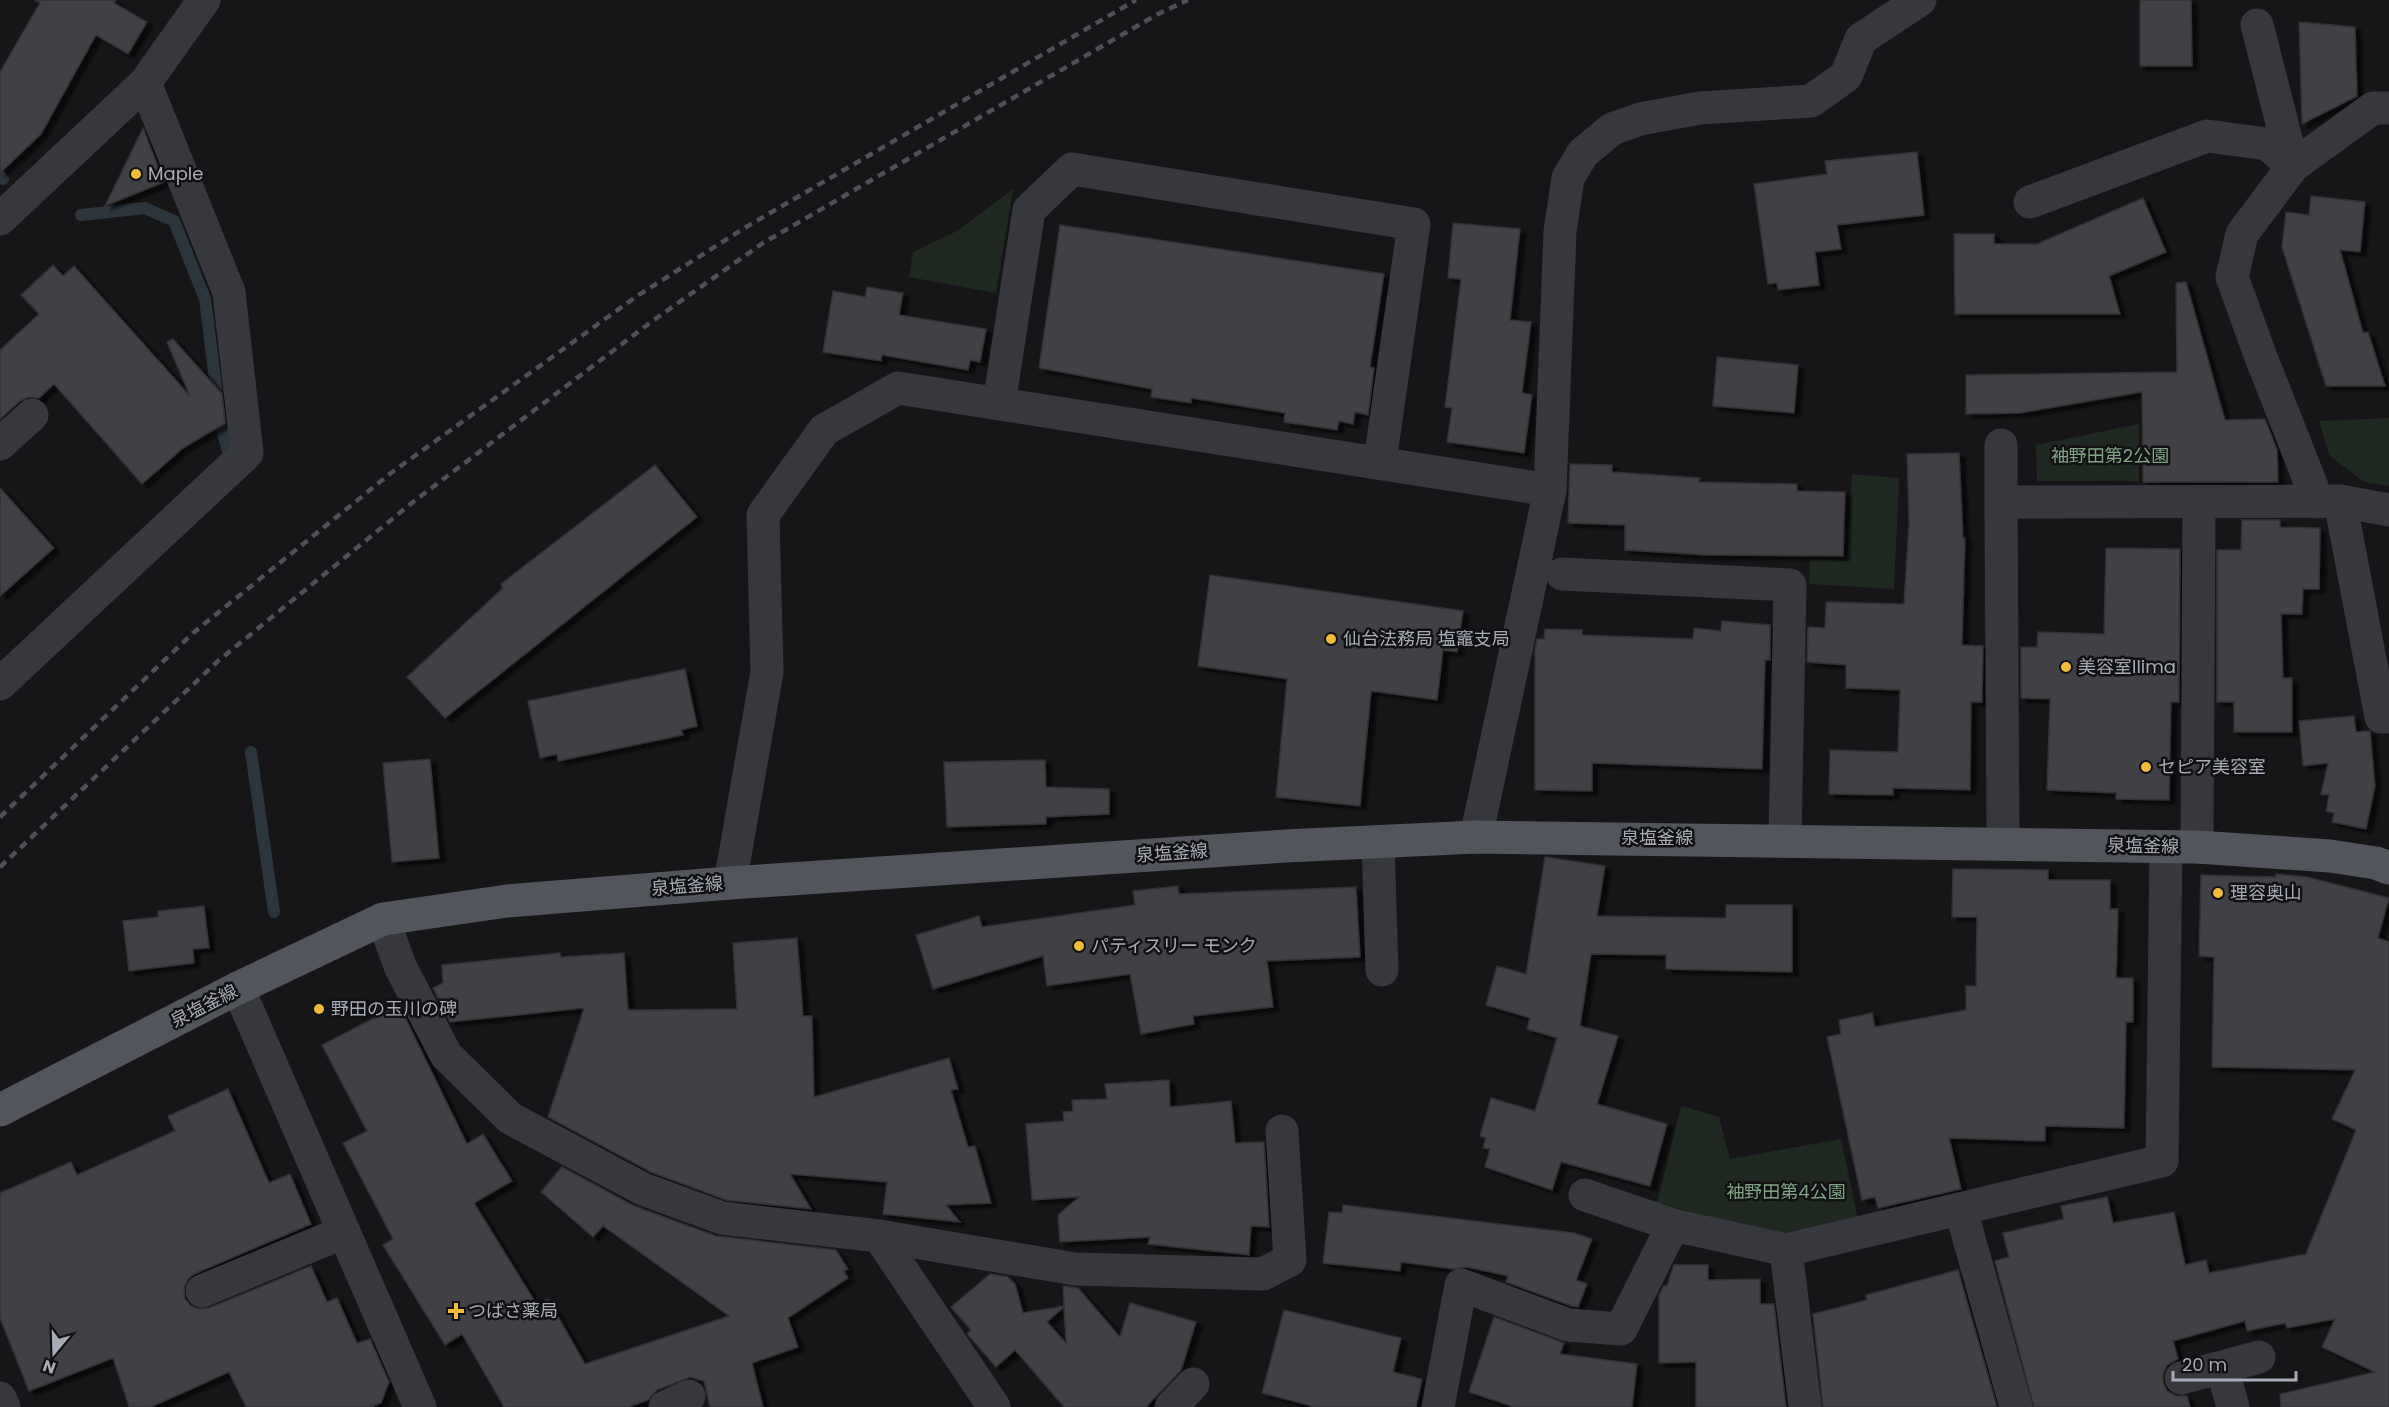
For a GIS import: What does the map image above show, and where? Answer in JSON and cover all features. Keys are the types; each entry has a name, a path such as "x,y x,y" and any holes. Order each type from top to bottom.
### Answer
{"main road":[{"name":"泉塩釜線","path":"0,1110 238,988 383,919 507,901 730,883 1476,837 1785,839 2182,847 2330,856 2376,863 2389,868"}],"street":[{"path":"0,219 145,83 204,0"},
{"path":"1476,837 1550,490 1560,232 1569,178 1583,153 1612,129 1640,119 1700,108 1811,101 1846,76 1861,39 1920,0"},
{"path":"2257,25 2293,166"},
{"path":"0,684 247,453 229,292 145,83"},
{"path":"2389,108 2373,108 2293,166 2242,234 2232,277 2259,352 2329,501 2382,717 2389,717"},
{"path":"2030,202 2207,136 2266,144 2293,166"},
{"path":"999,404 1029,210 1072,169 1414,224 1380,462"},
{"path":"730,883 766,672 763,515 824,430 898,388 1550,490"},
{"path":"0,444 32,415"},
{"path":"2001,444 2003,843"},
{"path":"2001,502 2329,501 2389,510"},
{"path":"1585,1195 1673,1225 1786,1250 2162,1161 2182,847 2199,502"},
{"path":"1562,574 1790,585 1785,839"},
{"path":"1378,842 1382,970"},
{"path":"383,919 400,966 446,1055 510,1118 644,1189 722,1218 879,1236 1075,1269 1263,1274 1290,1260 1282,1131"},
{"path":"238,988 418,1406"},
{"path":"1961,1210 2016,1407"},
{"path":"1438,1407 1461,1285 1568,1325 1621,1329 1673,1225"},
{"path":"202,1291 344,1232"},
{"path":"879,1236 994,1407"},
{"path":"1786,1250 1805,1407"},
{"path":"2181,1378 2259,1357"},
{"path":"2222,1368 2233,1407"},
{"path":"1171,1407 1193,1384"},
{"path":"0,1398 4,1407"}],"green space":[{"path":"1013,189 996,293 909,277 913,252 957,231"},
{"path":"2389,418 2389,486 2364,482 2329,455 2319,421"},
{"name":"袖野田第2公園","path":"2139,424 2139,481 2037,481 2036,445"},
{"path":"1852,474 1899,478 1894,589 1809,584 1810,559 1847,561"},
{"name":"袖野田第4公園","path":"1681,1106 1719,1117 1730,1159 1841,1139 1858,1220 1785,1236 1657,1203"}],"building":[{"path":"35,0 116,0 114,3 147,22 128,54 96,35 41,134 0,173 0,72 40,3"},
{"path":"2140,0 2191,0 2192,66 2140,66"},
{"path":"2299,22 2355,27 2357,96 2302,124"},
{"path":"143,128 164,182 105,206"},
{"path":"1917,152 1924,215 1837,225 1841,249 1815,252 1819,285 1778,290 1777,283 1768,284 1754,184 1827,174 1825,161"},
{"path":"2311,196 2365,202 2360,252 2340,250 2363,333 2368,332 2385,386 2326,386 2282,247 2286,212 2309,215"},
{"path":"2143,198 2166,252 2109,276 2120,314 1955,314 1954,234 1994,234 1994,244 2037,244"},
{"path":"1453,223 1520,229 1510,320 1531,322 1522,393 1532,395 1524,453 1447,442 1452,408 1445,407 1461,279 1448,278"},
{"path":"1060,225 1384,274 1370,367 1374,368 1368,415 1355,412 1353,424 1339,421 1337,430 1284,422 1285,413 1191,398 1191,403 1151,397 1152,389 1039,368"},
{"path":"53,265 63,276 74,266 190,396 167,342 173,339 222,394 225,423 183,448 142,484 54,384 39,398 29,397 20,401 0,419 0,350 39,314 21,295"},
{"path":"2186,282 2225,420 2265,419 2277,450 2278,482 2143,482 2142,392 2020,413 1966,414 1966,375 2177,372 2176,283"},
{"path":"867,287 903,293 899,315 986,329 980,362 970,360 968,370 882,355 881,361 823,352 833,291 865,297"},
{"path":"1717,357 1798,365 1794,413 1713,406"},
{"path":"1959,453 1963,538 1965,538 1962,645 1983,646 1982,702 1971,702 1970,790 1893,788 1893,795 1829,794 1830,750 1898,752 1900,690 1846,688 1846,665 1807,662 1808,627 1825,628 1826,602 1904,604 1909,522 1907,454"},
{"path":"1570,464 1612,465 1612,472 1700,478 1699,482 1797,484 1797,491 1845,492 1843,556 1707,555 1625,550 1625,525 1568,523"},
{"path":"655,465 697,517 445,718 407,677 503,588 501,584"},
{"path":"0,488 54,548 0,596"},
{"path":"2242,520 2280,520 2280,527 2320,528 2319,589 2303,589 2302,614 2281,614 2283,678 2292,678 2292,732 2234,732 2234,702 2217,702 2217,550 2241,550"},
{"path":"2106,548 2180,549 2179,702 2171,702 2169,800 2116,799 2116,793 2047,790 2050,699 2021,698 2021,647 2037,647 2038,632 2104,634"},
{"path":"1210,575 1463,611 1457,652 1443,650 1437,700 1371,691 1360,806 1276,797 1287,679 1198,666"},
{"path":"1722,621 1770,625 1770,660 1765,660 1762,769 1592,763 1592,791 1535,790 1535,650 1537,639 1544,639 1545,629 1582,630 1582,635 1693,639 1694,628 1721,631"},
{"path":"685,669 697,726 681,730 683,735 558,761 557,754 540,758 528,701"},
{"path":"2354,716 2356,732 2370,731 2375,786 2366,829 2332,822 2334,813 2326,811 2329,795 2321,794 2328,763 2303,766 2299,721"},
{"path":"430,759 439,858 392,862 383,763"},
{"path":"1045,760 1046,787 1109,789 1109,814 1046,817 1046,824 947,827 944,762"},
{"path":"1545,857 1605,866 1597,916 1726,918 1726,905 1792,905 1792,972 1666,969 1666,955 1591,954 1580,1026 1618,1036 1597,1104 1667,1124 1650,1186 1561,1162 1552,1190 1485,1167 1490,1149 1483,1148 1486,1138 1480,1136 1491,1098 1535,1111 1557,1038 1527,1029 1530,1018 1486,1005 1497,966 1526,974"},
{"path":"1953,869 2048,870 2048,880 2110,880 2110,909 2118,909 2116,978 2133,978 2133,1022 2126,1022 2124,1128 2045,1126 2045,1141 1949,1138 1961,1189 1878,1208 1875,1197 1862,1200 1827,1037 1841,1034 1839,1020 1872,1013 1875,1027 1966,1010 1966,986 1976,986 1977,917 1952,917"},
{"path":"2276,874 2307,877 2389,898 2378,938 2389,942 2389,1407 2281,1407 2280,1394 2375,1372 2322,1347 2335,1319 2287,1328 2285,1323 2247,1331 2245,1321 2173,1341 2178,1359 2167,1365 2163,1374 2163,1382 2167,1391 2176,1396 2187,1396 2190,1407 2034,1407 1995,1261 2009,1257 2003,1233 2064,1219 2061,1206 2107,1197 2113,1223 2174,1212 2185,1265 2206,1260 2209,1273 2306,1254 2356,1130 2332,1119 2355,1070 2212,1067 2214,957 2199,956 2201,875 2276,877"},
{"path":"1178,886 1179,894 1356,887 1360,957 1267,961 1273,1007 1193,1016 1194,1024 1141,1034 1130,974 1047,986 1043,956 933,989 916,935 979,916 982,927 1135,905 1133,891"},
{"path":"204,906 209,948 193,949 194,963 129,971 123,921 158,917 158,911"},
{"path":"797,938 803,1016 812,1016 814,1097 949,1058 958,1089 951,1090 968,1147 975,1146 991,1203 946,1205 960,1222 883,1214 887,1182 790,1174 811,1209 726,1200 651,1172 548,1117 584,1008 450,1022 433,988 443,983 442,965 560,953 561,957 624,953 628,1010 737,1009 733,943"},
{"path":"399,1005 467,1144 483,1134 512,1181 474,1203 537,1305 548,1299 585,1364 729,1316 603,1226 593,1237 541,1192 562,1167 634,1206 716,1236 836,1250 848,1269 844,1271 848,1278 788,1318 798,1347 752,1363 763,1407 710,1407 704,1381 690,1377 657,1390 648,1400 628,1407 504,1407 462,1334 445,1345 383,1245 393,1239 343,1143 367,1131 322,1045"},
{"path":"1169,1080 1170,1107 1231,1101 1235,1143 1264,1142 1269,1227 1251,1226 1249,1255 1148,1244 1150,1237 1060,1242 1058,1215 1079,1197 1032,1200 1026,1124 1064,1121 1063,1112 1073,1111 1072,1100 1107,1099 1105,1084"},
{"path":"228,1089 269,1183 290,1174 311,1224 194,1274 188,1279 184,1288 185,1299 191,1306 199,1309 209,1308 311,1266 327,1302 337,1298 357,1343 370,1339 389,1382 381,1403 371,1407 246,1407 229,1372 151,1407 129,1407 113,1358 29,1391 0,1318 0,1193 71,1162 77,1175 175,1131 168,1116"},
{"path":"1343,1205 1574,1233 1592,1239 1576,1280 1587,1284 1578,1307 1506,1282 1508,1276 1467,1267 1453,1269 1401,1262 1400,1271 1323,1263 1329,1212 1342,1213"},
{"path":"1674,1265 1708,1265 1708,1280 1760,1279 1760,1304 1774,1304 1786,1407 1696,1407 1696,1362 1659,1363 1659,1295 1664,1286 1667,1286"},
{"path":"1958,1270 1997,1407 1823,1407 1813,1314 1867,1300 1866,1295"},
{"path":"990,1274 1008,1277 1015,1284 1023,1313 1064,1306 1063,1286 1078,1288 1120,1337 1130,1303 1196,1322 1181,1370 1146,1407 1064,1407 1015,1350 996,1367 967,1334 971,1330 951,1307","holes":["1064,1307 1066,1343 1047,1322"]},
{"path":"1284,1310 1401,1338 1393,1372 1422,1379 1416,1407 1315,1407 1262,1393"},
{"path":"1494,1317 1564,1343 1560,1354 1637,1364 1632,1407 1514,1407 1469,1392"}],"waterway":[{"path":"0,176 3,179"},
{"path":"81,215 145,208 174,221 205,299 221,427 228,451"},
{"path":"251,752 274,912"}],"railway":[{"path":"0,817 193,633 391,473 637,296 746,227 1136,0"},
{"path":"0,867 218,661 413,502 651,322 763,243 1156,15 1188,0"}],"place":[{"name":"Maple","path":"136,174"},
{"name":"仙台法務局 塩竈支局","path":"1331,639"},
{"name":"美容室Ilima","path":"2066,667"},
{"name":"セピア美容室","path":"2146,767"},
{"name":"理容奥山","path":"2218,893"},
{"name":"パティスリー モンク","path":"1079,946"},
{"name":"野田の玉川の碑","path":"319,1009"},
{"name":"つばさ薬局","path":"456,1311"}]}
